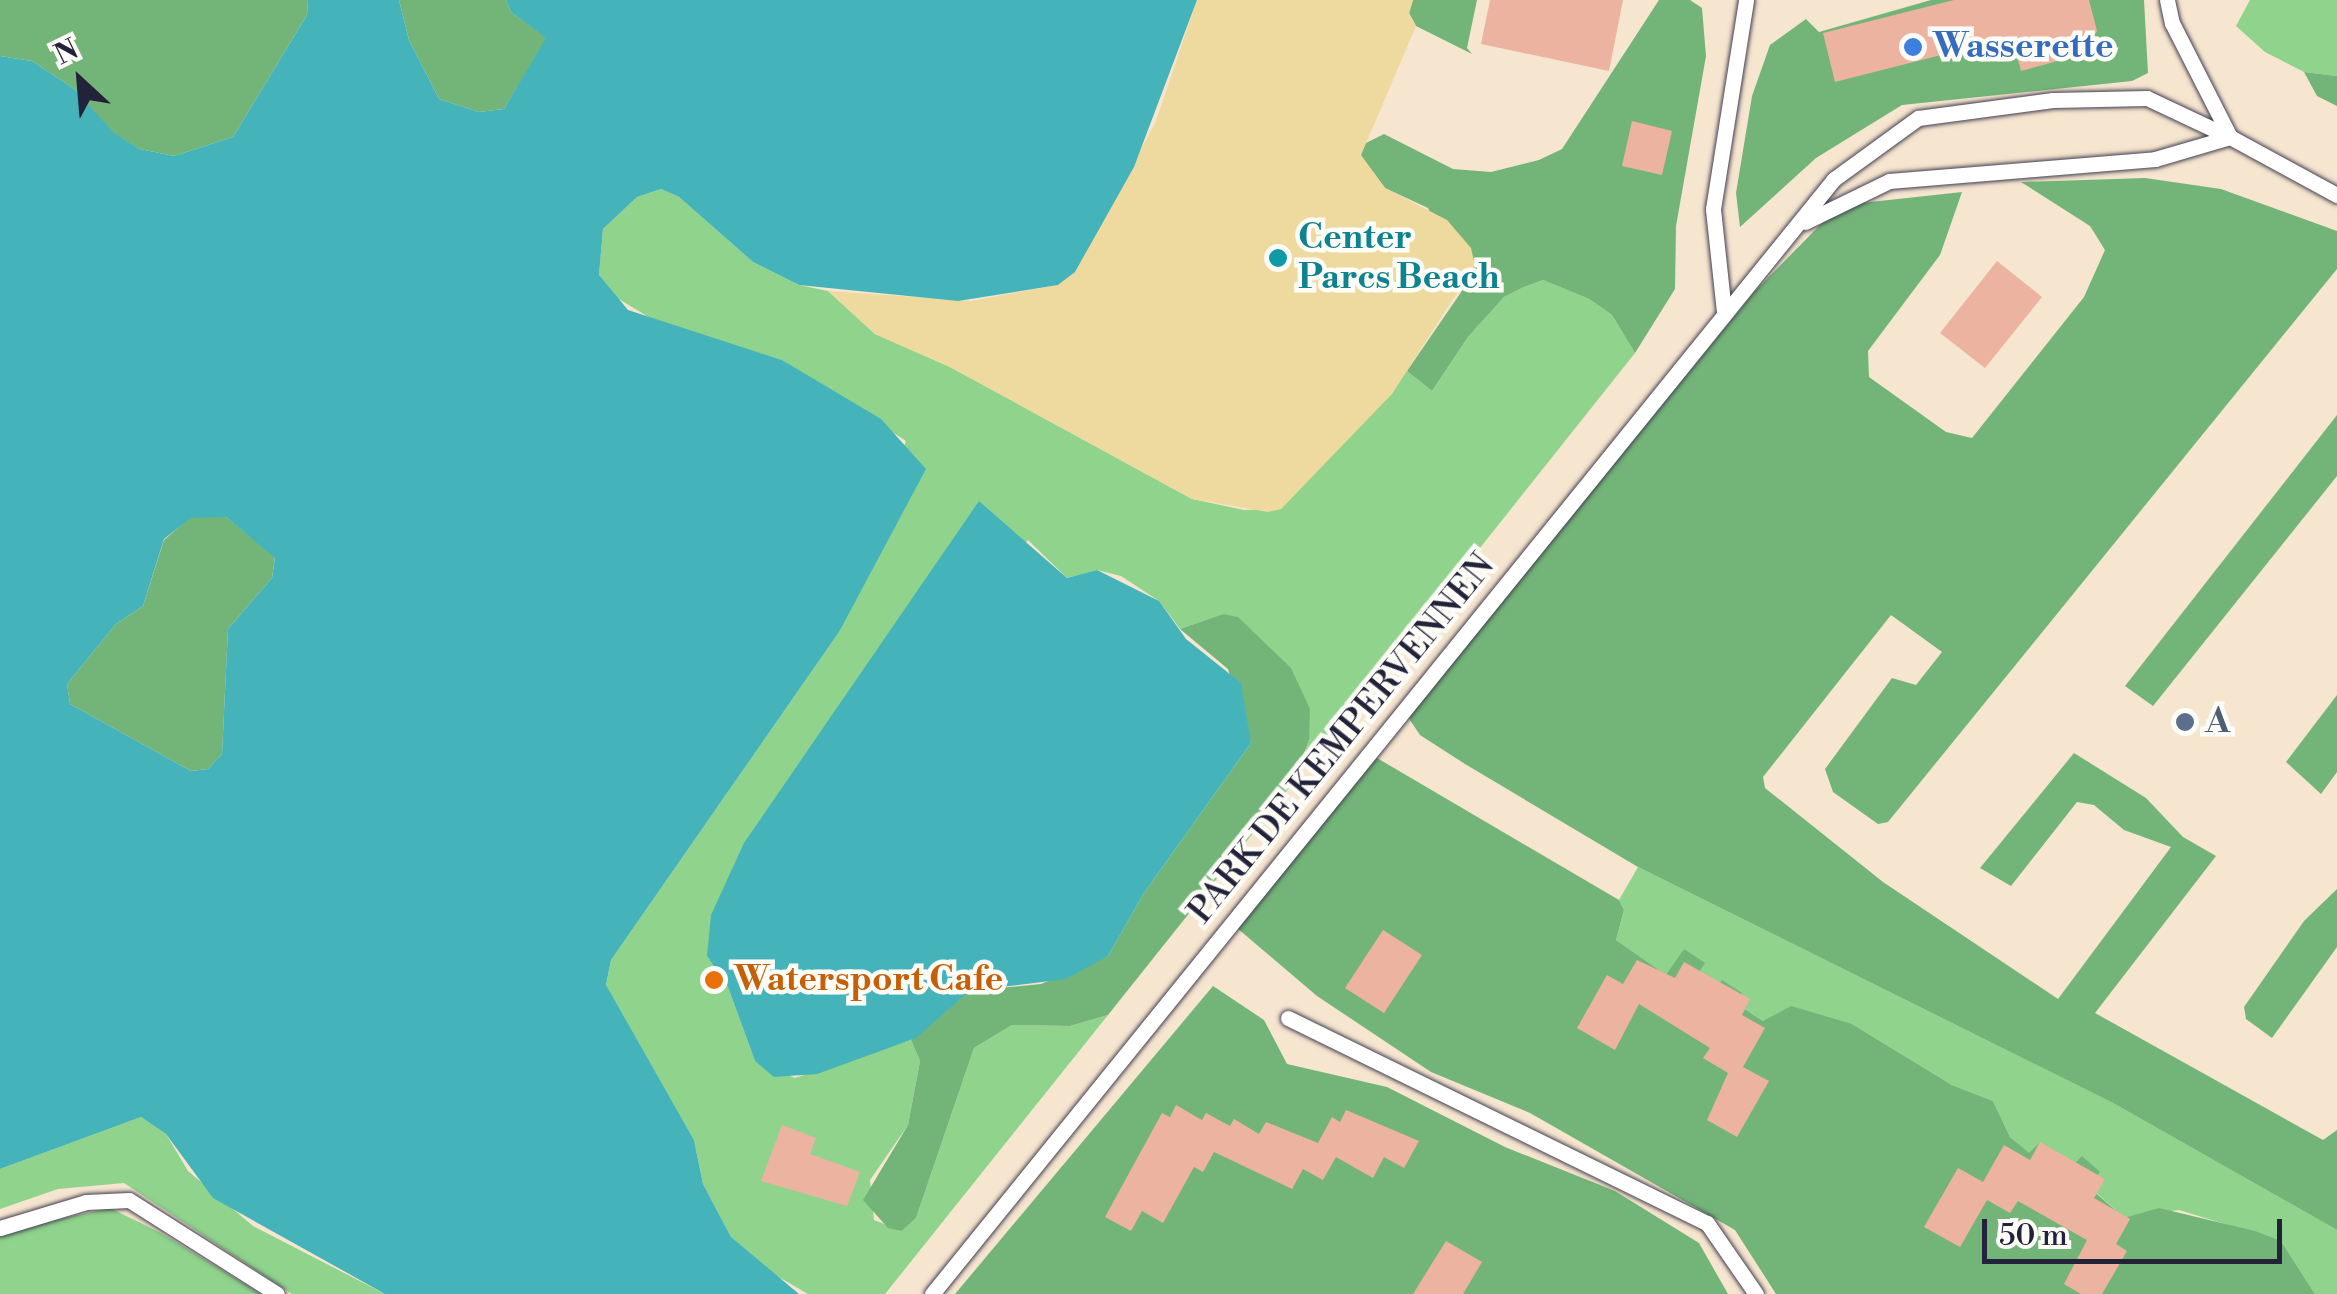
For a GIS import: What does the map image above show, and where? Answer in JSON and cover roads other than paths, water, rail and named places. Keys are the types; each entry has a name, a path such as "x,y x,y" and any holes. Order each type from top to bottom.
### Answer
{"lane":[{"path":"1724,312 1713,209 1746,0"},
{"path":"2167,0 2172,23 2230,137 2337,195"},
{"name":"PARK DE KEMPERVENNEN","path":"932,1294 1834,179 1918,118 2052,100 2147,98 2230,137"},
{"name":"PARK DE KEMPERVENNEN","path":"1801,224 1889,181 2154,159 2230,137"},
{"path":"1288,1018 1707,1224 1756,1294"},
{"path":"0,1228 86,1202 129,1200 276,1294"}],"water":[{"path":"308,0 399,0 409,40 439,99 479,112 504,109 546,38 511,12 506,0 1197,0 1134,167 1075,272 1058,285 958,301 799,285 753,262 679,197 661,189 637,197 603,229 599,275 628,310 782,360 881,419 926,469 839,632 611,960 606,985 694,1140 703,1184 731,1237 799,1294 385,1294 213,1198 166,1134 141,1117 0,1169 0,56 32,61 73,88 114,133 140,149 174,156 233,137 307,15","holes":["226,517 275,558 272,578 228,629 222,754 208,769 191,771 70,704 67,684 116,624 143,606 164,539 191,518"]},
{"path":"979,501 1067,578 1097,570 1159,601 1186,639 1241,683 1251,743 1144,893 1108,956 1066,979 969,991 916,1038 817,1074 774,1077 755,1061 728,987 707,956 711,915 744,843"}],"place":[{"name":"Wasserette","path":"1913,47"},
{"name":"Center Parcs Beach","path":"1278,258"},
{"name":"A","path":"2185,722"},
{"name":"Watersport Cafe","path":"714,980"}]}
